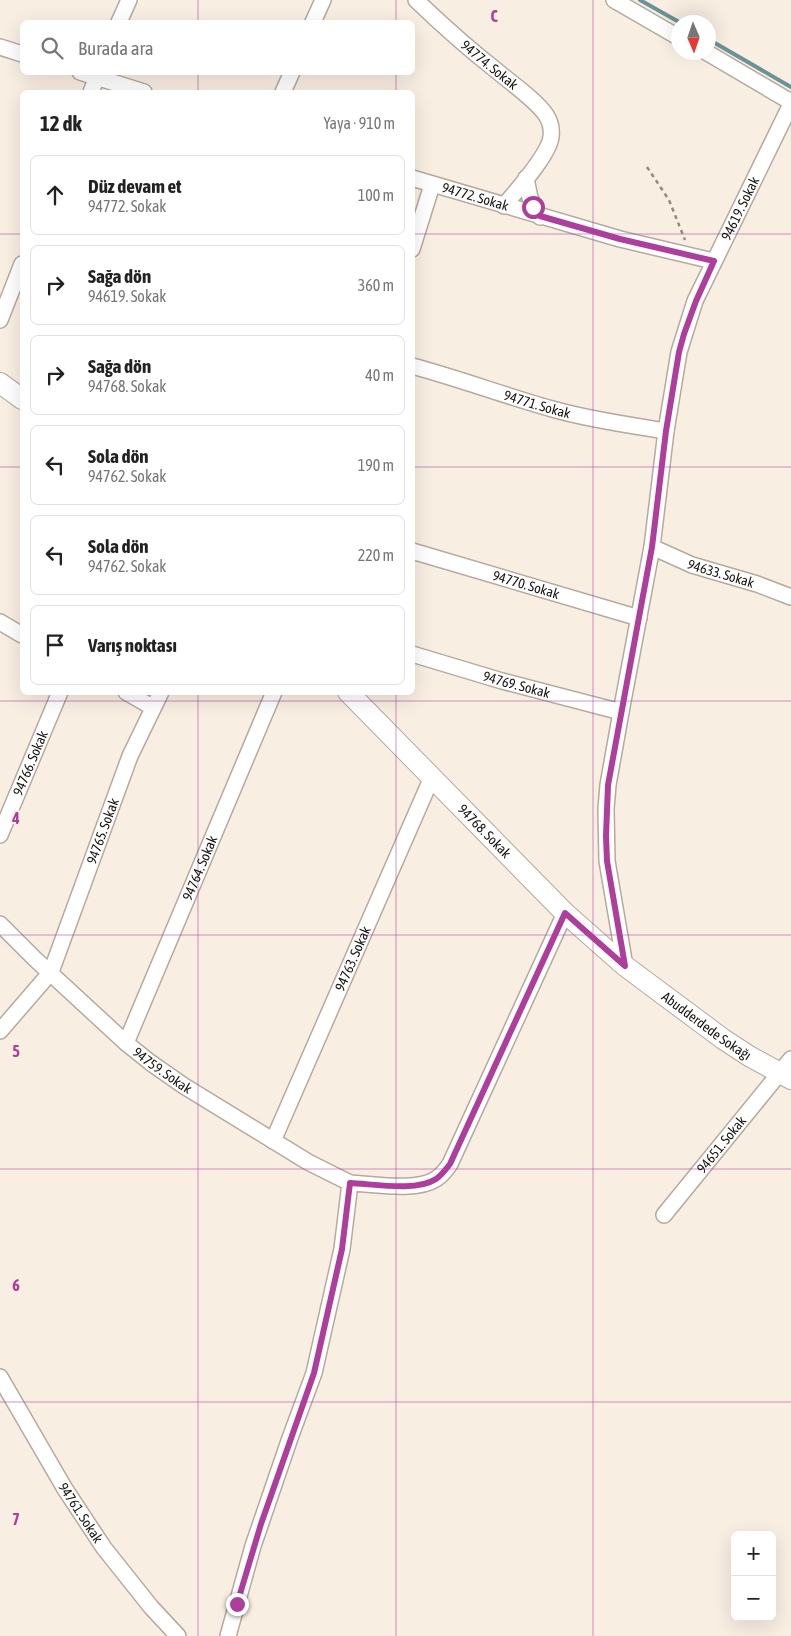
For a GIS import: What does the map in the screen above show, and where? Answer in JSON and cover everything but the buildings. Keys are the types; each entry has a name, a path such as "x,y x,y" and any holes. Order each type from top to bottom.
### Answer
{"street":[{"path":"121,20 129,0"},
{"path":"314,20 323,0"},
{"name":"94774. Sokak","path":"416,0 461,42 545,113 550,124 551,134 547,148 526,178"},
{"path":"614,0 671,33"},
{"path":"0,48 20,53"},
{"path":"716,58 791,103"},
{"path":"92,90 98,75 139,90"},
{"path":"284,90 291,75"},
{"name":"94619. Sokak","path":"625,966 610,881 606,836 608,785 652,547 666,431 684,334 714,261 791,103"},
{"path":"504,206 526,178"},
{"path":"526,178 530,198 540,216"},
{"name":"94772. Sokak","path":"415,179 620,239 714,261"},
{"path":"415,239 432,185"},
{"path":"0,320 20,269"},
{"name":"94771. Sokak","path":"415,367 559,411 666,431"},
{"path":"0,382 20,397"},
{"name":"94633. Sokak","path":"652,547 692,565 757,584 791,597"},
{"name":"94770. Sokak","path":"415,552 639,618"},
{"path":"0,622 20,635"},
{"name":"94769. Sokak","path":"415,655 502,681 621,712"},
{"name":"94766. Sokak","path":"0,835 59,695"},
{"path":"131,695 152,707"},
{"name":"94765. Sokak","path":"50,972 115,794 130,756 159,695"},
{"name":"94764. Sokak","path":"126,1043 273,695"},
{"name":"94768. Sokak","path":"351,695 565,913 625,966"},
{"name":"94763. Sokak","path":"273,1141 432,778"},
{"path":"228,1636 258,1531 314,1373 342,1249 350,1183 395,1186 424,1184 436,1179 450,1164 565,913"},
{"name":"94759. Sokak","path":"0,924 126,1043 184,1086 308,1162 350,1183"},
{"name":"Abudderdede Sokağı","path":"625,966 723,1039 787,1070"},
{"path":"0,1031 50,972"},
{"name":"94651. Sokak","path":"664,1215 787,1070"},
{"name":"94761. Sokak","path":"1,1384 100,1542 151,1607 178,1636"}],"path":[{"path":"646,166 669,200 690,255"}],"waterway":[{"path":"640,0 671,17"},
{"path":"716,44 791,87"}],"route":[{"path":"237,1604 261,1524 314,1373 342,1249 350,1183 412,1186 436,1179 444,1172 450,1164 565,913 625,966 607,861 606,809 608,785 652,547 666,431 679,352 696,301 714,261 620,239 540,216 533,207"}]}
